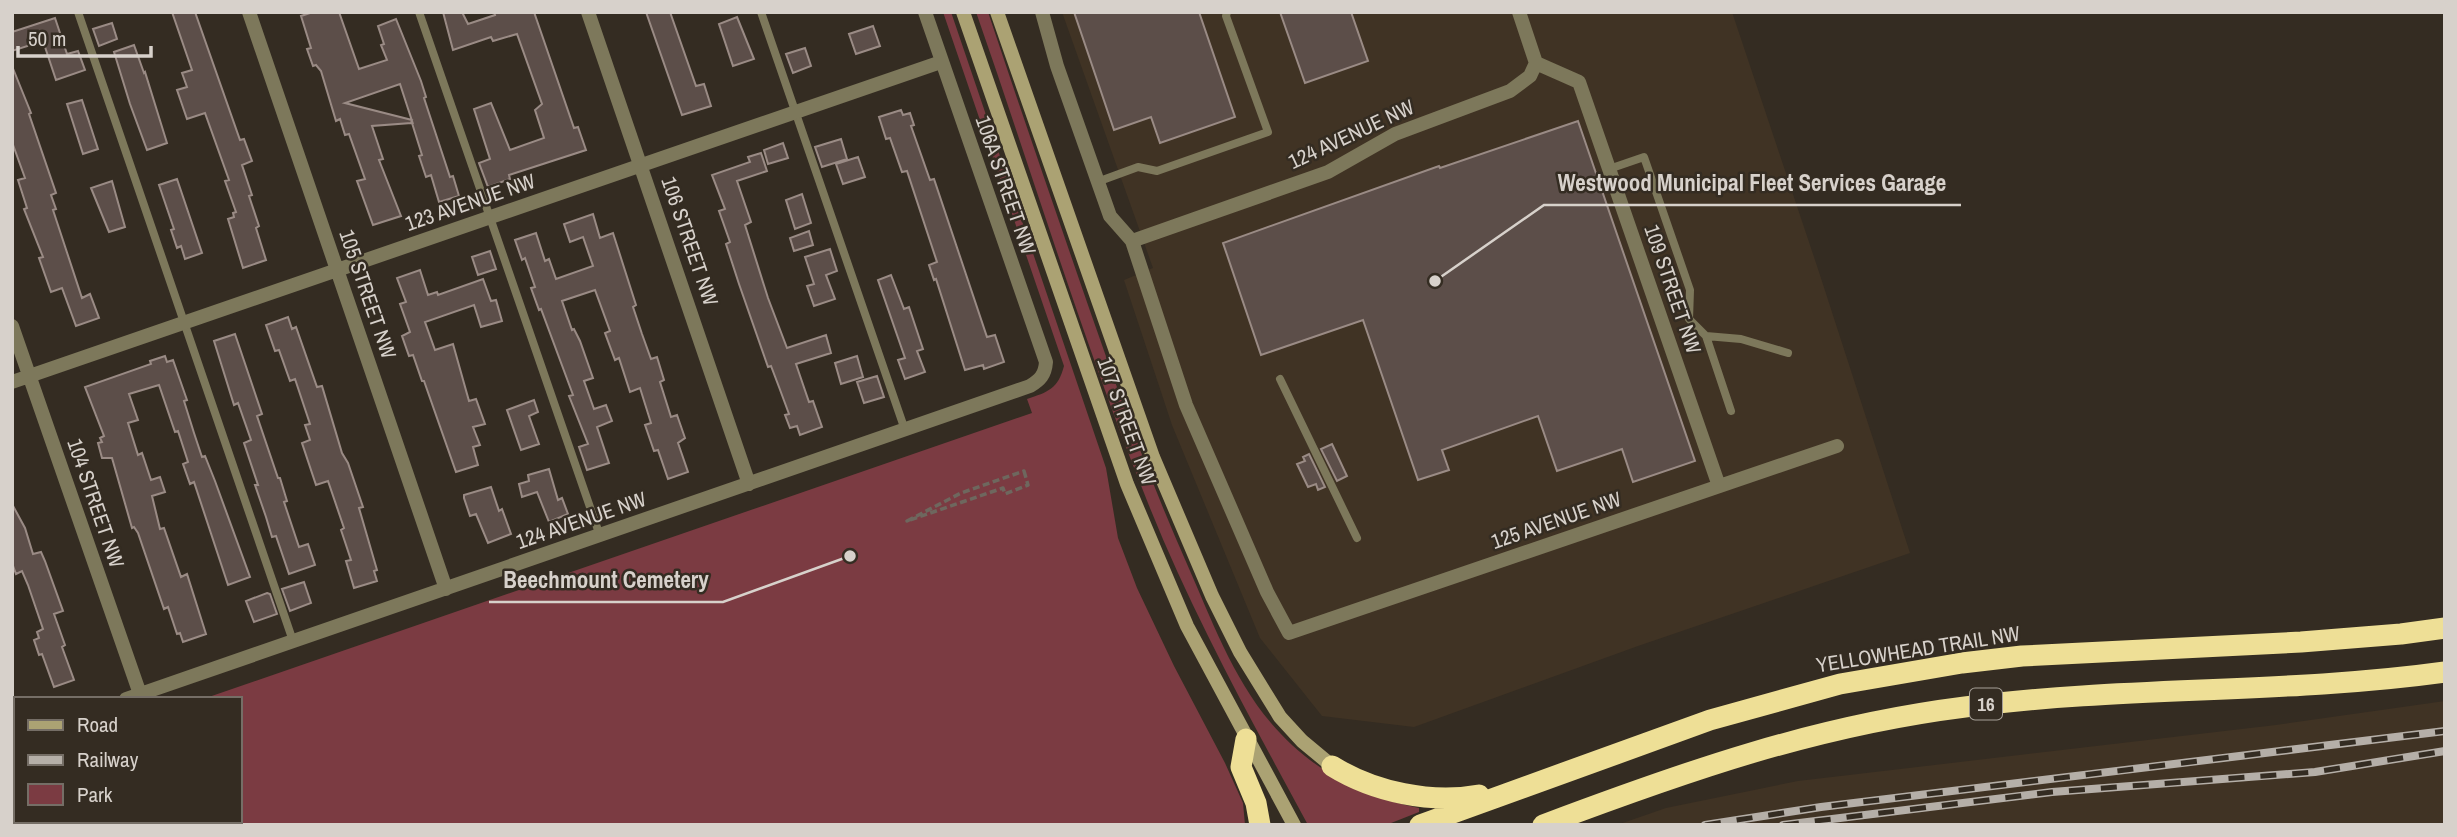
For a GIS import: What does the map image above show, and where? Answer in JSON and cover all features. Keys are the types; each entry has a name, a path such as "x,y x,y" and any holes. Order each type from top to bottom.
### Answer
{"highway":[{"name":"YELLOWHEAD TRAIL NW","path":"1420,825 1649,741 1759,705 1840,684 1962,663 2022,656 2301,642 2445,628"},
{"name":"16","path":"1543,825 1735,756 1782,742 1904,716 2024,700 2302,686 2445,672"},
{"path":"1246,739 1241,767 1256,803 1260,825"},
{"path":"1332,766 1348,776 1375,786 1401,793 1437,797 1476,796 1533,783"}],"main road":[{"name":"107 STREET NW","path":"963,12 1126,484 1187,626 1294,825"},
{"name":"107 STREET NW","path":"997,12 1148,445 1212,596 1240,652 1280,717 1302,741 1332,766"}],"street":[{"name":"105 STREET NW","path":"249,12 446,589"},
{"name":"106 STREET NW","path":"588,12 749,484"},
{"name":"106A STREET NW","path":"925,12 1041,347 1046,362 1045,372"},
{"path":"1042,12 1057,66 1110,216 1132,241"},
{"path":"1519,12 1536,62"},
{"name":"123 AVENUE NW","path":"12,382 941,62"},
{"name":"109 STREET NW","path":"1536,62 1579,82 1719,486"},
{"name":"124 AVENUE NW","path":"1132,241 1328,172 1395,134 1510,91 1530,76 1536,62"},
{"name":"125 AVENUE NW","path":"1132,241 1186,405 1267,592 1289,633 1837,446"},
{"name":"104 STREET NW","path":"12,326 133,696"},
{"name":"124 AVENUE NW","path":"133,696 1030,387 1045,372"}],"lane":[{"path":"78,12 293,641"},
{"path":"419,12 600,536"},
{"path":"761,12 905,430"},
{"path":"1097,181 1138,167 1157,171 1268,132 1226,16 1227,12"},
{"path":"1609,169 1644,157 1690,290 1689,319 1706,336 1731,411"},
{"path":"1706,336 1741,339 1788,353"},
{"path":"1280,379 1357,538"}],"path":[{"path":"1000,480 1003,488 1005,494 1028,485 1024,471 961,493 907,521 1003,488"}],"shaded area":[{"path":"1062,12 1732,12 1910,553 1638,646 1414,727 1322,716 1260,638 1172,425 1124,280 1153,268"},
{"path":"2445,701 2445,825 1617,825 1666,808 1798,781 2276,725"}],"green space":[{"path":"943,12 951,12 1106,468 1118,538 1137,588 1243,803 1245,825 12,825 14,764 14,823 242,823 242,697 209,697 1032,413 1027,399 1055,385 1064,366"},
{"path":"976,12 988,12 1130,424 1172,529 1234,667 1271,723 1302,754 1319,767 1357,788 1419,808 1419,812 1386,825 1308,825 1200,620 1144,493 1078,314"}],"building":[{"path":"172,12 195,12 240,140 244,139 252,161 242,165 252,195 249,196 266,260 243,268 228,219 234,217 233,213 236,212 225,181 229,180 205,113 187,119 177,90 187,87 182,73 192,70"},
{"path":"313,12 339,12 359,69 387,60 378,26 396,19 421,81 450,177 453,176 459,196 439,202 431,175 426,177 419,156 422,155 412,120 411,123 372,126 383,159 379,160 401,216 373,225 357,181 365,179 349,134 345,135 340,119 336,121 321,71 316,65 313,66 307,49 311,48 301,16","holes":["400,84 412,120 345,103"]},
{"path":"443,12 462,12 468,24 495,15 494,12 534,12 574,128 578,127 586,150 509,175 510,179 488,187 479,163 490,159 474,109 491,103 510,150 544,138 535,110 542,104 517,34 493,41 491,37 453,50"},
{"path":"646,12 670,12 696,86 704,84 711,106 682,115"},
{"path":"1074,12 1199,12 1235,117 1160,143 1151,117 1114,130"},
{"path":"1280,12 1351,12 1368,61 1305,83"},
{"path":"737,17 754,59 733,66 719,24"},
{"path":"55,18 67,54 78,51 85,70 56,80 43,41 12,51 12,32"},
{"path":"112,23 117,39 99,46 93,29"},
{"path":"873,26 880,46 856,54 849,34"},
{"path":"134,45 167,143 147,150 114,52"},
{"path":"805,48 811,66 793,73 786,54"},
{"path":"12,66 31,113 29,114 56,193 51,195 56,209 53,210 82,298 90,294 99,318 76,326 62,288 51,292 39,258 43,257 24,209 27,208 18,180 25,178 12,142"},
{"path":"82,100 98,149 83,154 67,104"},
{"path":"901,110 903,115 910,113 914,125 911,126 930,180 934,179 987,337 995,335 1004,362 984,369 983,365 965,370 929,265 937,262 907,171 902,172 879,117"},
{"path":"1578,121 1695,461 1633,482 1622,449 1557,471 1538,416 1442,450 1449,470 1418,480 1363,320 1261,355 1223,243 1439,166 1440,168"},
{"path":"841,139 847,159 822,167 815,147"},
{"path":"783,143 788,158 768,164 764,150"},
{"path":"761,153 767,171 737,181 751,222 745,225 768,298 787,348 826,335 831,353 796,364 809,402 813,401 822,427 800,435 797,426 790,428 785,415 789,414 771,366 768,367 739,284 726,244 730,242 719,211 725,209 712,175 750,162 748,157"},
{"path":"858,157 865,177 843,184 836,164"},
{"path":"177,179 202,253 185,259 181,246 177,248 171,230 174,229 159,185"},
{"path":"112,181 125,227 109,232 91,188"},
{"path":"802,194 811,223 795,229 786,200"},
{"path":"593,214 600,238 613,233 636,305 633,307 642,334 651,359 657,357 664,380 660,382 671,417 677,415 685,438 678,443 688,472 668,479 658,450 654,451 645,425 651,423 640,388 630,392 619,358 615,360 605,333 610,331 595,290 562,301 593,378 584,381 594,409 606,405 612,421 597,427 609,463 587,470 579,447 588,444 569,396 573,395 531,288 535,287 525,258 522,260 515,240 536,233 545,261 549,259 556,279 593,266 583,237 570,242 564,224"},
{"path":"809,231 813,245 794,251 790,238"},
{"path":"830,249 837,271 826,275 835,299 814,306 807,286 814,284 805,257"},
{"path":"490,251 496,269 478,275 472,257"},
{"path":"420,270 428,295 437,292 438,295 483,279 491,301 496,300 502,321 481,327 474,305 425,322 435,350 453,344 469,401 476,399 485,424 473,427 480,445 473,447 478,465 456,472 424,381 413,355 409,356 402,336 410,332 400,304 406,302 397,278"},
{"path":"891,275 904,309 909,307 923,349 917,351 925,372 905,379 898,360 905,358 878,280"},
{"path":"288,317 292,329 296,327 317,387 322,386 342,453 363,507 359,508 377,570 374,571 377,581 354,588 346,561 351,560 341,530 344,528 328,481 316,485 302,443 310,440 305,425 310,424 295,379 290,381 279,350 275,351 266,325"},
{"path":"235,334 262,414 257,416 280,478 287,501 284,502 299,547 308,544 315,565 289,574 276,536 272,537 255,485 258,485 244,443 251,440 238,403 234,405 214,341"},
{"path":"165,356 167,362 173,360 202,457 205,456 215,481 250,577 228,585 194,482 190,484 183,464 188,462 159,385 129,394 138,420 128,423 138,455 142,453 151,480 160,477 165,492 152,496 160,529 164,528 181,577 187,574 206,634 183,642 180,633 177,634 168,607 164,609 138,533 132,528 112,458 102,458 98,443 102,442 100,438 104,436 85,387 151,364 150,361"},
{"path":"857,356 863,377 841,384 835,363"},
{"path":"877,376 884,397 864,403 857,382"},
{"path":"534,400 538,412 529,416 539,444 521,450 507,410"},
{"path":"1332,444 1347,476 1337,481 1321,449"},
{"path":"1309,454 1325,487 1318,490 1316,484 1308,487 1297,464 1305,461 1303,457"},
{"path":"549,469 558,500 562,498 568,514 549,522 537,492 522,497 519,484 529,481 528,475"},
{"path":"491,487 511,534 488,543 476,514 470,516 464,495"},
{"path":"12,504 25,528 33,554 41,552 63,611 54,614 74,680 54,687 34,640 39,638 37,632 43,629 22,571 16,574 12,563"},
{"path":"304,582 311,603 290,611 282,589"},
{"path":"270,594 277,614 254,622 246,601"}],"railway":[{"path":"1705,825 1821,807 2445,731"},
{"path":"1783,825 2052,792 2315,772 2445,751"}],"place":[{"name":"Westwood Municipal Fleet Services Garage","path":"1435,281"},
{"name":"Beechmount Cemetery","path":"850,556"}]}
